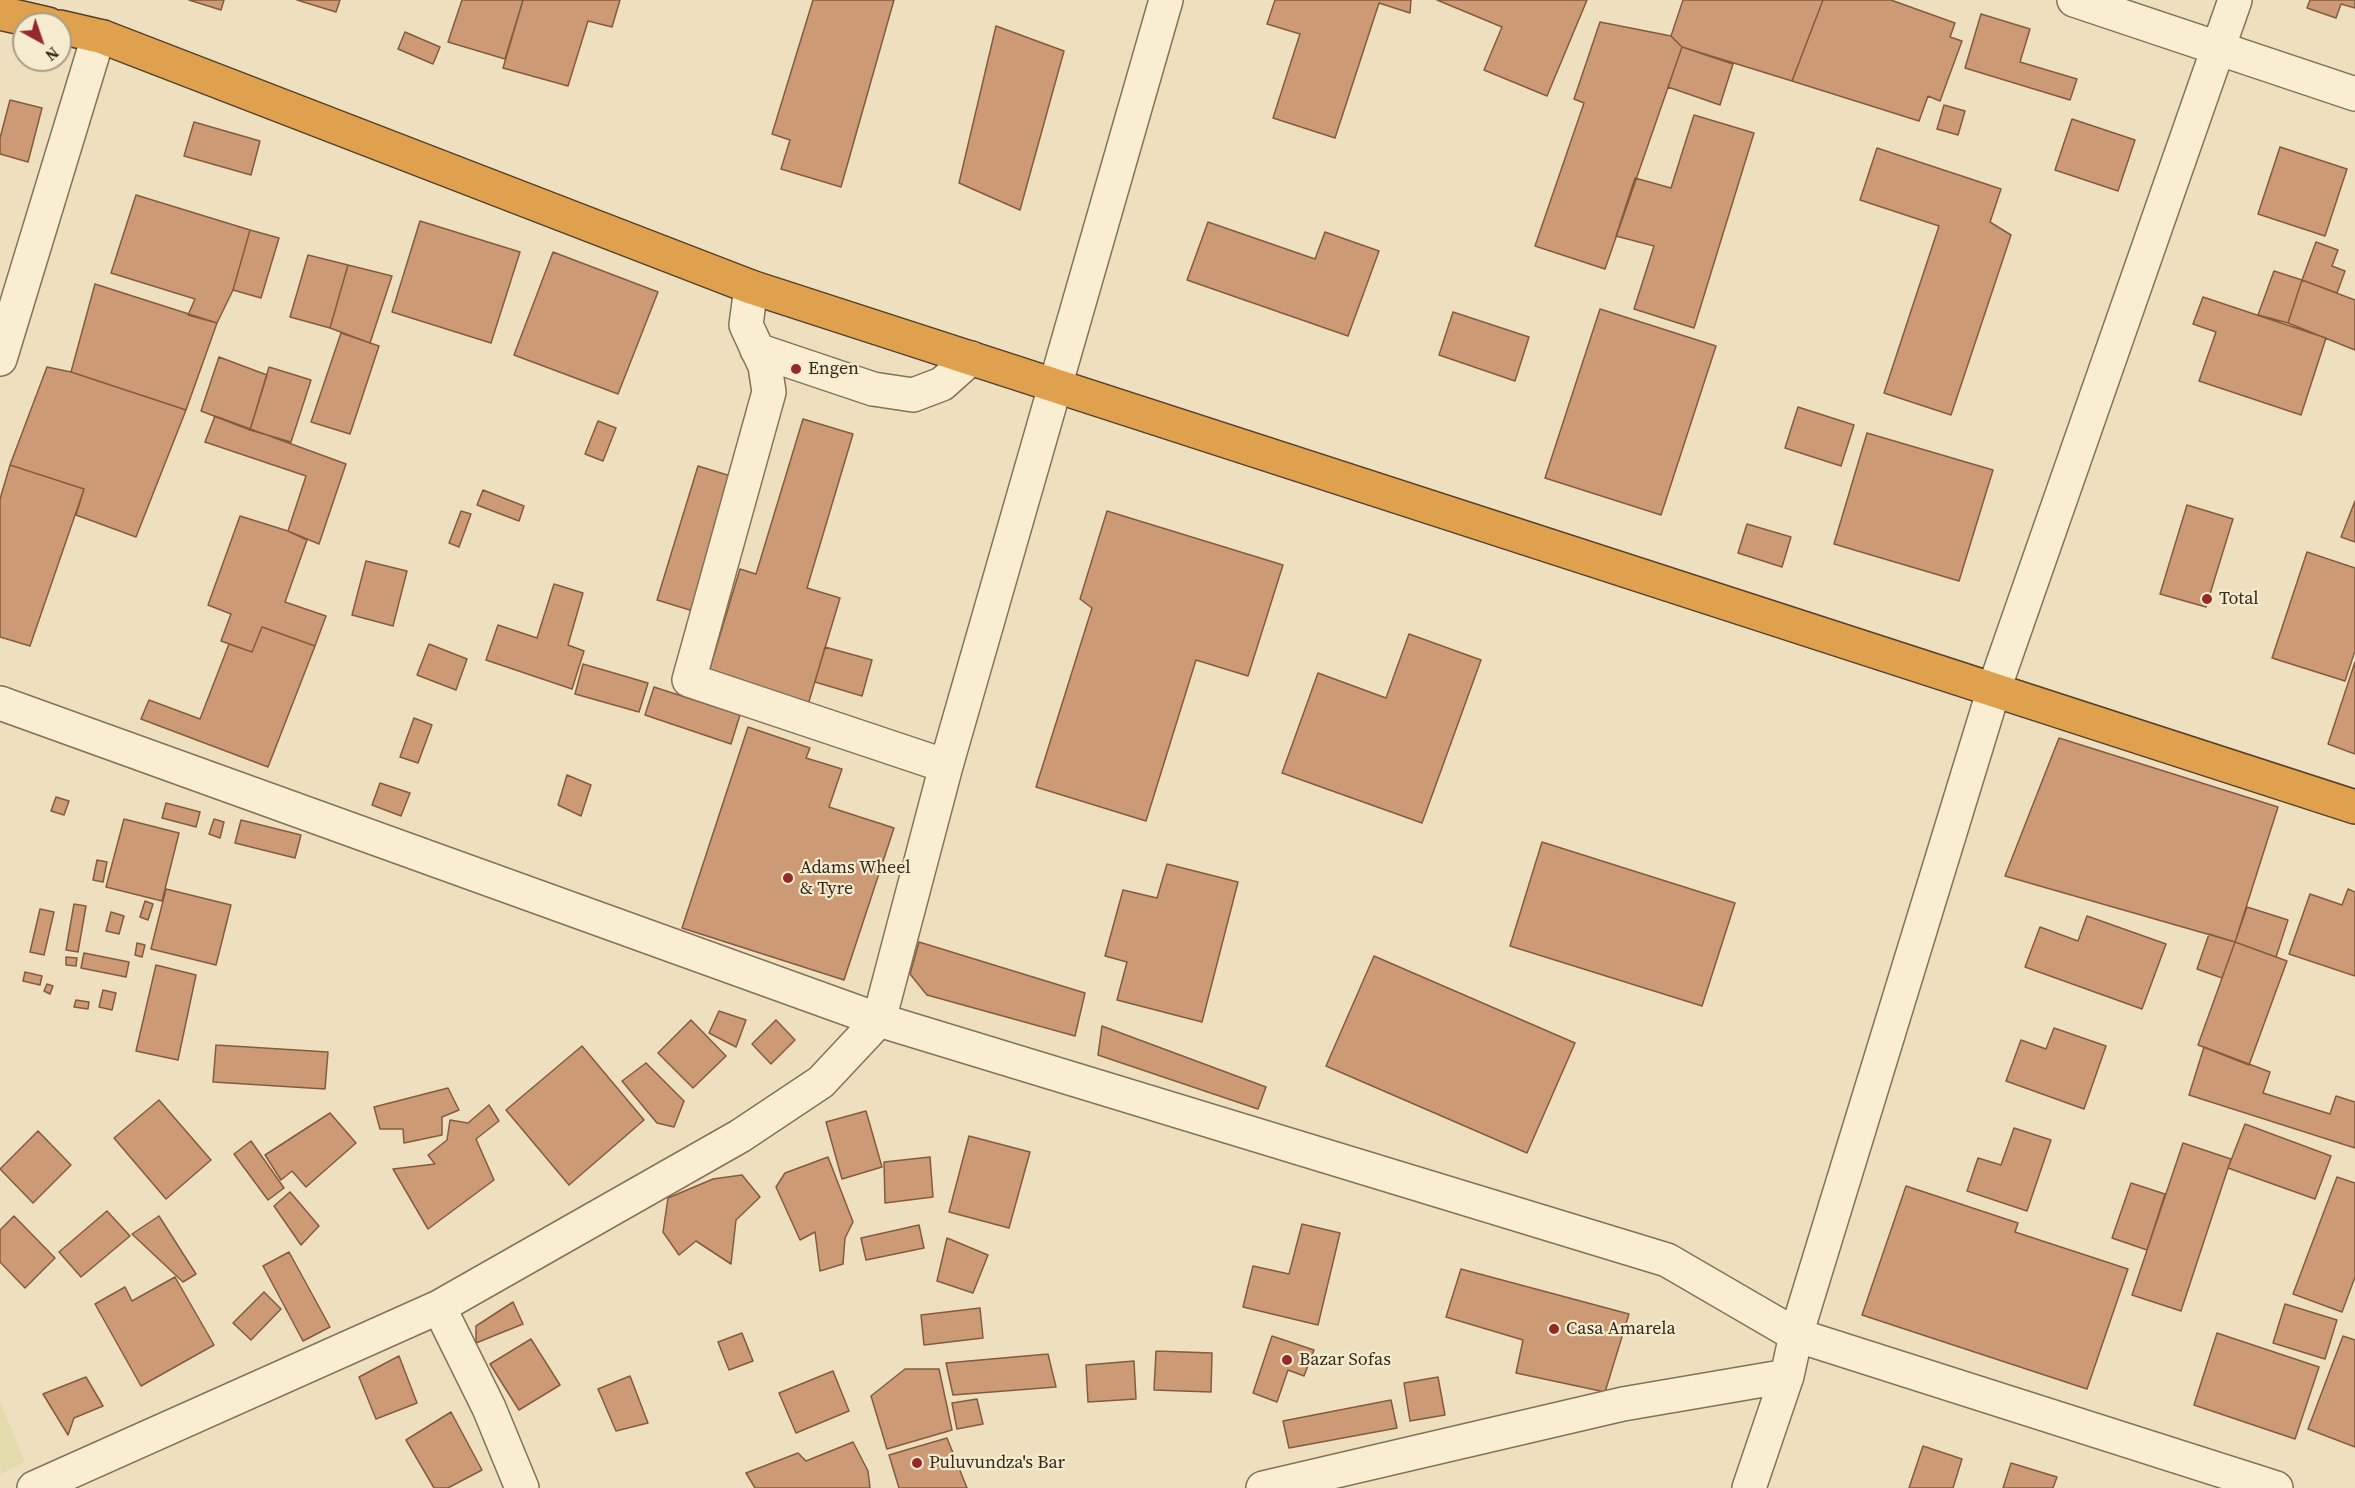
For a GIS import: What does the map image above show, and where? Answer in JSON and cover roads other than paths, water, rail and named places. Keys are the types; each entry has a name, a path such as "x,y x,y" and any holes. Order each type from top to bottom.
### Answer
{"highway":[{"path":"72,30 103,37 751,287 2355,807"}],"street":[{"path":"34,1488 439,1307 740,1136 821,1082 879,1020 946,766 1166,0"},
{"path":"2074,0 2355,94"},
{"path":"1749,1488 1787,1376 1796,1335 1994,689 2235,0"},
{"path":"0,359 94,47 103,37"},
{"path":"751,287 746,325 765,366 769,392 766,411 689,680 946,766"},
{"path":"757,350 873,389 913,395 942,384 971,358"},
{"path":"0,703 879,1020 1667,1260 1796,1335 2276,1488"},
{"path":"439,1307 489,1408 522,1488"},
{"path":"1263,1488 1623,1404 1787,1376"}],"place":[{"name":"Engen","path":"796,369"},
{"name":"Total","path":"2207,599"},
{"name":"Adams Wheel & Tyre","path":"788,878"},
{"name":"Casa Amarela","path":"1554,1329"},
{"name":"Bazar Sofas","path":"1287,1360"},
{"name":"Puluvundza's Bar","path":"917,1463"}]}
